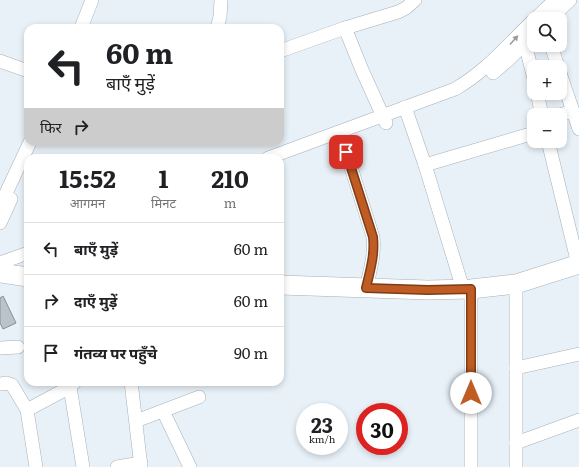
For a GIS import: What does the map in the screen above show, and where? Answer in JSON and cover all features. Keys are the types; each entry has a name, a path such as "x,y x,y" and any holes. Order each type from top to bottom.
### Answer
{"main road":[{"path":"284,285 428,290 467,289 516,284 578,264"},
{"path":"0,273 24,279"}],"street":[{"path":"218,24 221,0"},
{"path":"284,50 345,28 398,12 406,8 414,0"},
{"path":"543,12 555,0"},
{"path":"557,12 570,0"},
{"path":"83,24 92,2"},
{"path":"90,24 92,2"},
{"path":"345,28 384,120"},
{"path":"284,161 342,139 407,111 455,88 492,63 527,28"},
{"path":"407,111 446,101 465,92 508,61 527,42"},
{"path":"0,61 24,70"},
{"path":"567,89 574,105 579,129"},
{"path":"407,111 467,289 471,467"},
{"path":"280,154 384,120"},
{"path":"425,165 527,135"},
{"path":"342,139 373,237 374,258 366,288"},
{"path":"550,148 578,264"},
{"path":"0,206 24,155"},
{"path":"0,223 24,173"},
{"path":"0,253 24,244"},
{"path":"0,263 24,254"},
{"path":"516,284 516,467"},
{"path":"0,348 18,347"},
{"path":"516,368 579,354"},
{"path":"0,384 6,383 12,386 27,410 36,467"},
{"path":"27,410 69,386"},
{"path":"72,386 83,467"},
{"path":"117,467 141,465 132,386"},
{"path":"136,421 198,397"},
{"path":"163,411 190,467"},
{"path":"516,443 579,420"}],"building":[{"path":"3,296 16,323 3,329 0,323 0,298"}],"route":[{"path":"346,152 373,237 374,258 366,288 428,290 471,289 471,393"}]}
